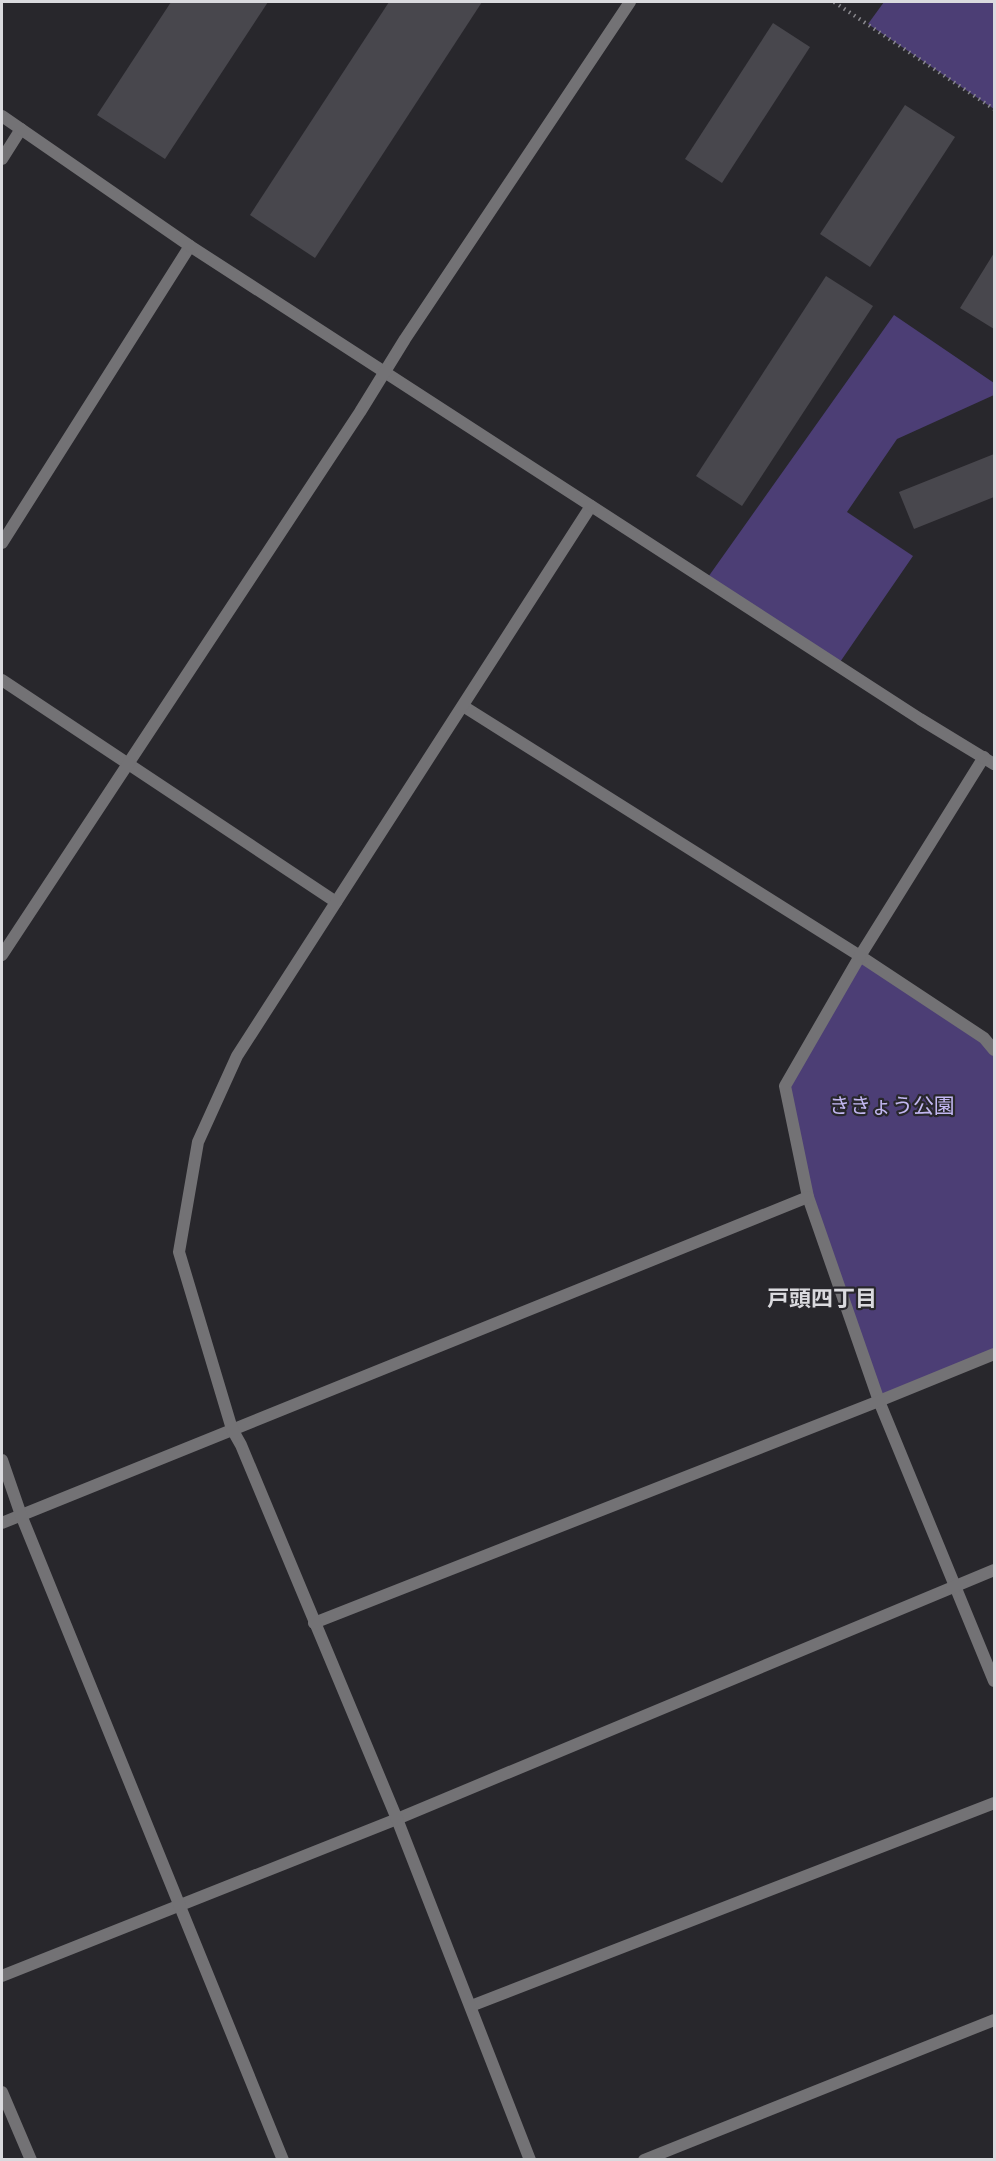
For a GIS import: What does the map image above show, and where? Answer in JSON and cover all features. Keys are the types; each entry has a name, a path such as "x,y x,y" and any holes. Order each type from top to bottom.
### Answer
{"street":[{"path":"2,955 360,412 384,372 630,2"},
{"path":"2,116 145,217 989,761 861,956 785,1086 808,1197 879,1401 994,1682"},
{"path":"2,159 21,129"},
{"path":"2,543 190,246"},
{"path":"530,2160 397,1819 241,1445 232,1429 179,1252 198,1142 237,1056 591,506"},
{"path":"2,680 336,902"},
{"path":"463,706 861,956 984,1038 994,1050"},
{"path":"2,1523 808,1197"},
{"path":"314,1623 994,1354"},
{"path":"2,1460 21,1515 283,2160"},
{"path":"2,1976 397,1819 994,1570"},
{"path":"471,2006 994,1803"},
{"path":"644,2160 994,2020"},
{"path":"2,2092 31,2160"}],"path":[{"path":"834,2 994,109"}],"green space":[{"path":"884,2 994,2 994,109 868,24"},
{"path":"894,315 994,383 994,395 897,439 847,512 913,556 838,665 706,580"},
{"name":"ききょう公園","path":"860,956 994,1050 994,1354 879,1401 808,1197 785,1086"}],"building":[{"path":"171,2 268,2 165,159 97,115"},
{"path":"389,2 482,2 315,258 250,215"},
{"path":"773,23 810,47 722,183 685,159"},
{"path":"905,105 955,137 870,267 820,234"},
{"path":"994,253 994,329 960,308"},
{"path":"826,276 873,306 742,506 696,476"},
{"path":"994,454 994,497 914,529 899,492"}],"district":[{"name":"戸頭四丁目","path":"822,1298"}]}
